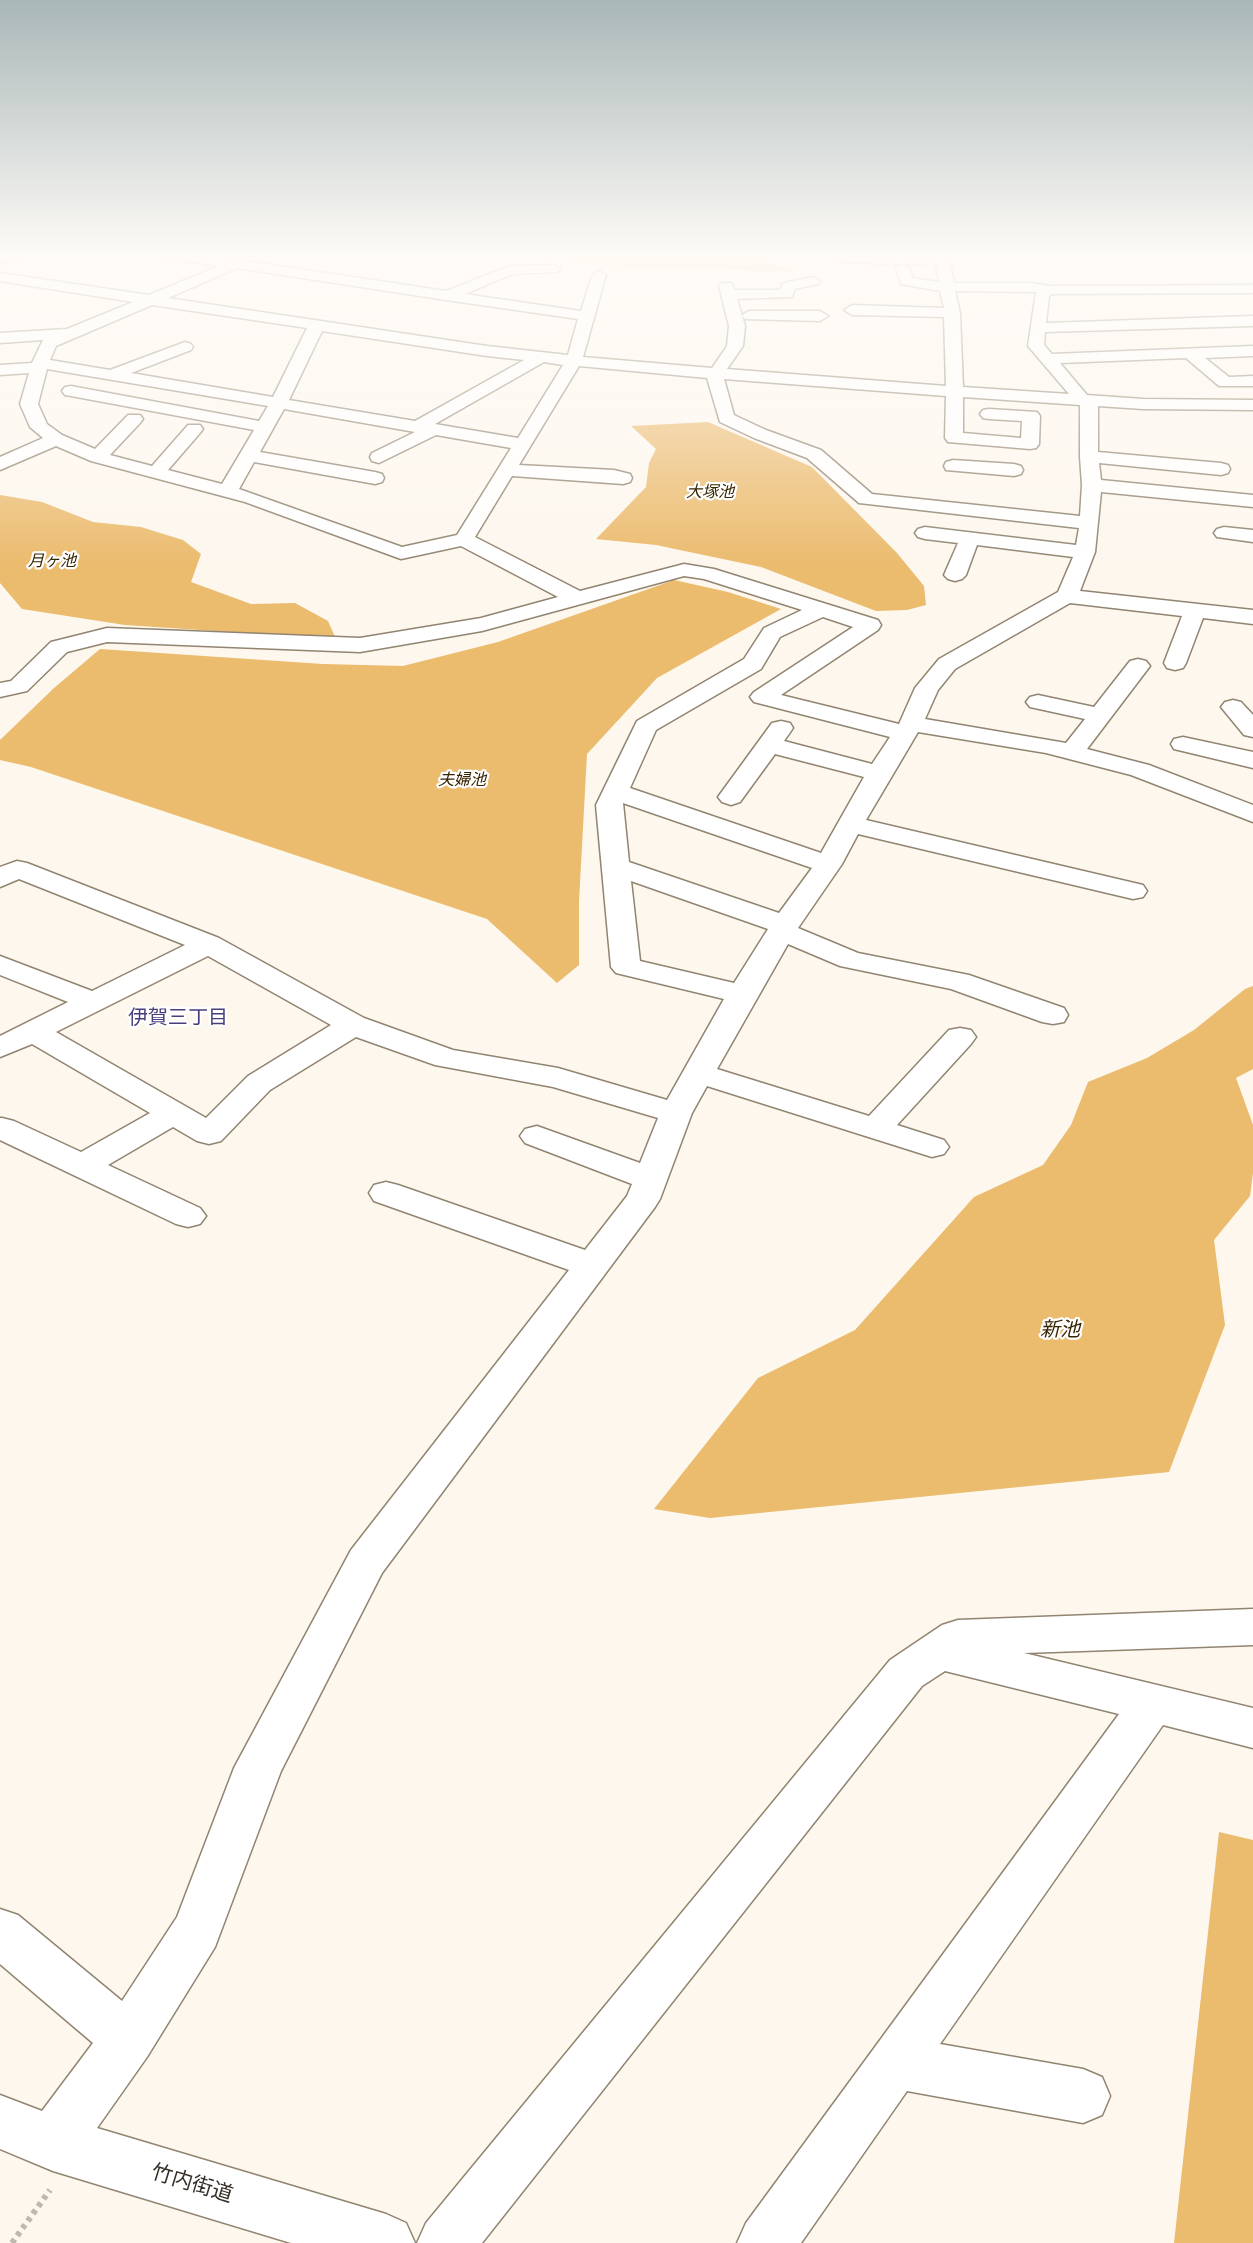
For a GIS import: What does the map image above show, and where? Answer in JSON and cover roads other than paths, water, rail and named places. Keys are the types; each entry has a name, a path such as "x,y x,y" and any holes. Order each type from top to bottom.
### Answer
{"street":[{"path":"43,358 40,365 46,387"},
{"path":"111,375 155,358"},
{"path":"228,491 278,404 301,358"},
{"path":"379,457 541,358"},
{"path":"547,358 715,375 1085,400 1189,406 1253,405"},
{"path":"464,540 575,358"},
{"path":"727,358 715,375 726,418 760,434 814,454 866,499 979,511 1019,507 1090,523"},
{"path":"950,358 955,391 954,411 954,438 1030,444 1031,416 954,411"},
{"path":"1048,359 1079,358"},
{"path":"1195,358 1225,382 1253,381"},
{"path":"1048,359 1085,400 1092,485 1090,523 1085,552 1067,596"},
{"path":"0,370 40,365 111,375 543,450"},
{"path":"46,387 264,427"},
{"path":"46,387 29,404 39,427 56,439 98,457 228,491 401,553 464,540 578,599"},
{"path":"98,457 134,419"},
{"path":"156,472 194,429"},
{"path":"0,464 56,439"},
{"path":"248,455 375,478"},
{"path":"1089,457 1221,469"},
{"path":"953,466 1014,470"},
{"path":"979,511 982,468"},
{"path":"501,478 614,476 623,478"},
{"path":"501,478 591,492"},
{"path":"1092,485 1253,501"},
{"path":"925,533 1085,552"},
{"path":"1224,533 1253,536"},
{"path":"955,575 970,538"},
{"path":"0,690 19,686 59,647 107,635 360,645 482,624 684,570 707,573 870,625 762,698 908,729 1071,753 1140,770 1246,804"},
{"path":"66,2146 128,2039 198,1930 258,1768 366,1562 643,1199 676,1113 698,1073 742,994 783,928 828,864 879,773 908,729 927,688 947,664 1067,596 1253,616"},
{"path":"742,994 626,967 609,806 646,726 753,664 772,633 822,609"},
{"path":"1175,663 1195,610"},
{"path":"1071,753 1138,666"},
{"path":"1038,702 1100,715"},
{"path":"1233,707 1253,730"},
{"path":"731,797 776,735 879,773"},
{"path":"1183,744 1253,760"},
{"path":"615,792 828,864"},
{"path":"850,825 1133,891"},
{"path":"616,867 783,928 850,960 958,981 1053,1015"},
{"path":"0,879 17,869 209,944 352,1025 446,1058 558,1078 676,1113"},
{"path":"0,1048 209,944"},
{"path":"0,965 94,1002"},
{"path":"34,1032 209,1134 259,1083 352,1025"},
{"path":"875,1129 960,1036"},
{"path":"698,1073 932,1147"},
{"path":"82,1166 174,1113"},
{"path":"2,1128 188,1216"},
{"path":"537,1136 651,1179"},
{"path":"386,1192 591,1265"},
{"path":"446,2243 906,1673 958,1638 1253,1627"},
{"path":"939,1651 1253,1728"},
{"path":"766,2243 1153,1703"},
{"path":"0,1932 128,2039"},
{"path":"895,2063 1083,2096"},
{"name":"竹内街道","path":"0,2122 66,2146 386,2243"}],"water":[{"name":"大塚池","path":"708,422 812,467 897,553 924,586 926,605 907,610 876,611 761,567 656,545 596,539 646,487 649,463 656,449 631,426"},
{"name":"月ヶ池","path":"0,495 42,502 93,522 141,527 183,540 201,554 191,582 251,604 295,603 328,621 336,639 125,625 22,609 0,583"},
{"name":"夫婦池","path":"674,580 728,592 781,609 657,678 587,754 579,901 579,965 557,983 487,919 31,767 0,760 0,740 54,688 100,649 323,664 403,666 498,642"},
{"name":"新池","path":"1253,986 1253,1069 1236,1078 1253,1125 1253,1173 1250,1196 1214,1240 1225,1325 1169,1472 710,1518 654,1509 758,1378 855,1330 974,1197 1043,1165 1071,1125 1088,1082 1147,1058 1194,1030 1245,989"},
{"path":"1219,1832 1253,1840 1253,2243 1174,2243"}],"district":[{"name":"伊賀三丁目","path":"178,1018"}]}
